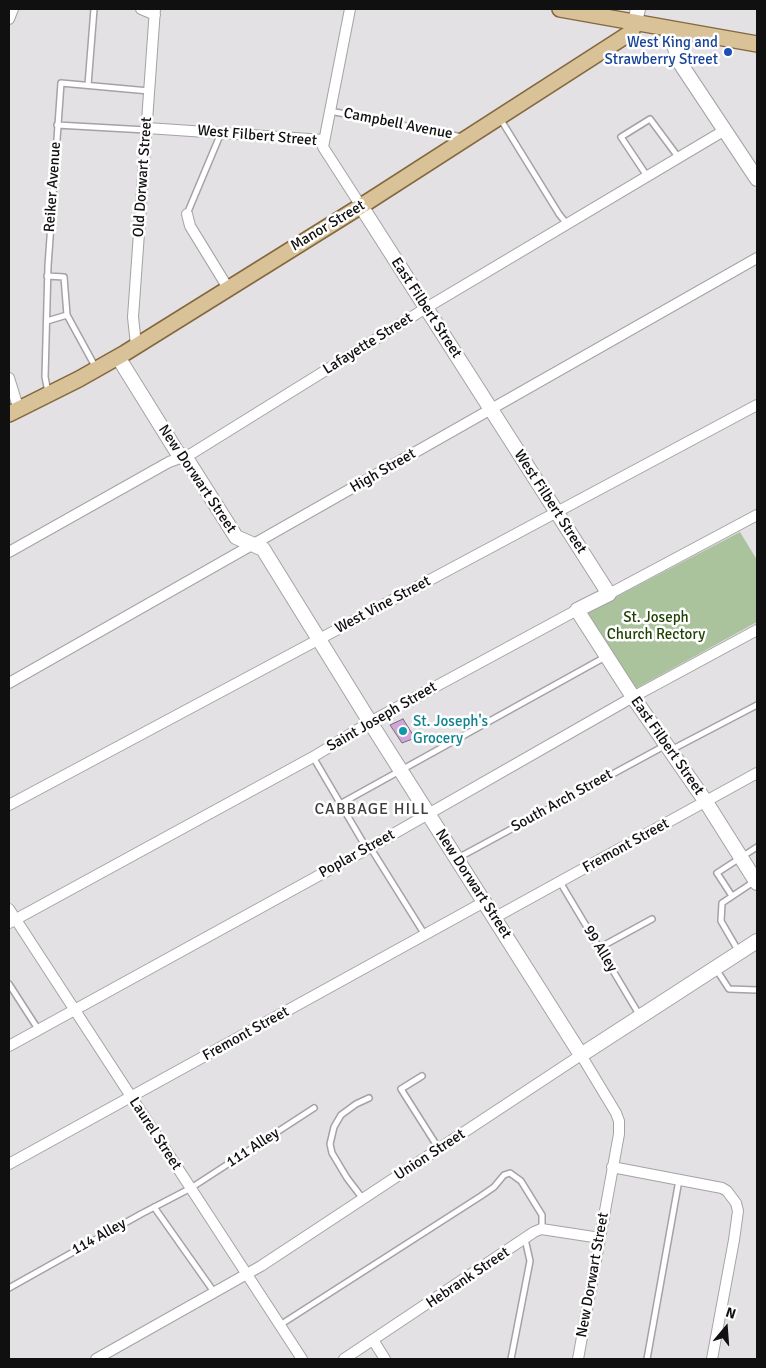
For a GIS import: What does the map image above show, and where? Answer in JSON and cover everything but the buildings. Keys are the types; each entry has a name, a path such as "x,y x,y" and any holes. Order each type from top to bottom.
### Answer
{"main road":[{"path":"560,9 636,16 674,30 757,44"},
{"name":"Manor Street","path":"14,412 118,357 361,206 627,34 632,30 636,16"}],"street":[{"path":"9,19 13,9"},
{"path":"141,9 155,12"},
{"path":"324,140 350,9"},
{"name":"Old Dorwart Street","path":"136,345 133,317 155,12"},
{"path":"674,30 673,42 677,58 757,179"},
{"name":"West Filbert Street","path":"147,129 324,140 323,147 361,206"},
{"name":"Lafayette Street","path":"9,552 169,462 191,454 426,308 725,130"},
{"name":"East Filbert Street","path":"361,206 491,410"},
{"path":"188,214 190,226 228,288"},
{"name":"High Street","path":"9,682 757,258"},
{"name":"New Dorwart Street","path":"118,357 177,452 188,461 236,537 263,550 582,1055 616,1113 619,1121 619,1134 578,1359"},
{"path":"9,378 14,412"},
{"name":"West Vine Street","path":"9,805 757,405"},
{"name":"West Filbert Street","path":"491,410 609,594"},
{"name":"Saint Joseph Street","path":"12,921 313,757 370,722 757,515"},
{"name":"East Filbert Street","path":"577,610 633,697 706,802 756,882"},
{"name":"Poplar Street","path":"9,1046 74,1008 368,848 633,697 757,630"},
{"name":"Fremont Street","path":"494,918 757,773"},
{"name":"Fremont Street","path":"9,1164 484,902"},
{"name":"Laurel Street","path":"9,909 12,921 74,1008 302,1359"},
{"name":"Union Street","path":"96,1359 246,1274 363,1200 640,1016 757,941"},
{"path":"612,1167 722,1188 733,1197 738,1211 712,1359"},
{"path":"542,1229 600,1238"},
{"name":"Hebrank Street","path":"344,1359 542,1229"},
{"path":"373,1340 385,1359"}],"lane":[{"path":"94,9 88,85 149,91"},
{"name":"Reiker Avenue","path":"49,394 45,377 48,276 61,82 88,85"},
{"name":"Campbell Avenue","path":"330,111 467,138"},
{"path":"500,117 558,214 567,224"},
{"path":"647,176 621,136 650,119 679,158"},
{"path":"58,125 147,129"},
{"path":"188,214 221,133"},
{"path":"48,276 64,277 67,315 96,369"},
{"path":"47,321 67,315"},
{"path":"340,804 607,656"},
{"name":"South Arch Street","path":"457,858 668,748 757,705"},
{"path":"313,757 340,804 425,935"},
{"path":"732,896 717,873 757,847"},
{"name":"99 Alley","path":"559,882 640,1016"},
{"path":"740,953 721,921 722,903 756,882"},
{"path":"599,948 652,919"},
{"path":"715,969 729,989 757,990"},
{"path":"9,984 38,1030"},
{"path":"422,1076 401,1089 439,1149"},
{"path":"363,1200 332,1153 330,1144 334,1127 341,1115 356,1104 370,1098"},
{"name":"111 Alley","path":"191,1188 314,1108"},
{"path":"280,1325 481,1196 494,1187 504,1175 510,1173 521,1181 542,1216 542,1229"},
{"path":"647,1359 679,1180"},
{"name":"114 Alley","path":"9,1288 191,1188"},
{"path":"154,1207 214,1293"},
{"path":"511,1359 530,1261 525,1239"}],"green space":[{"name":"St. Joseph Church Rectory","path":"740,532 757,560 757,622 635,689 587,612"}],"place":[{"name":"West King and Strawberry Street","path":"728,52"},
{"name":"St. Joseph's Grocery","path":"403,731"}],"district":[{"name":"CABBAGE HILL","path":"372,810"}]}
